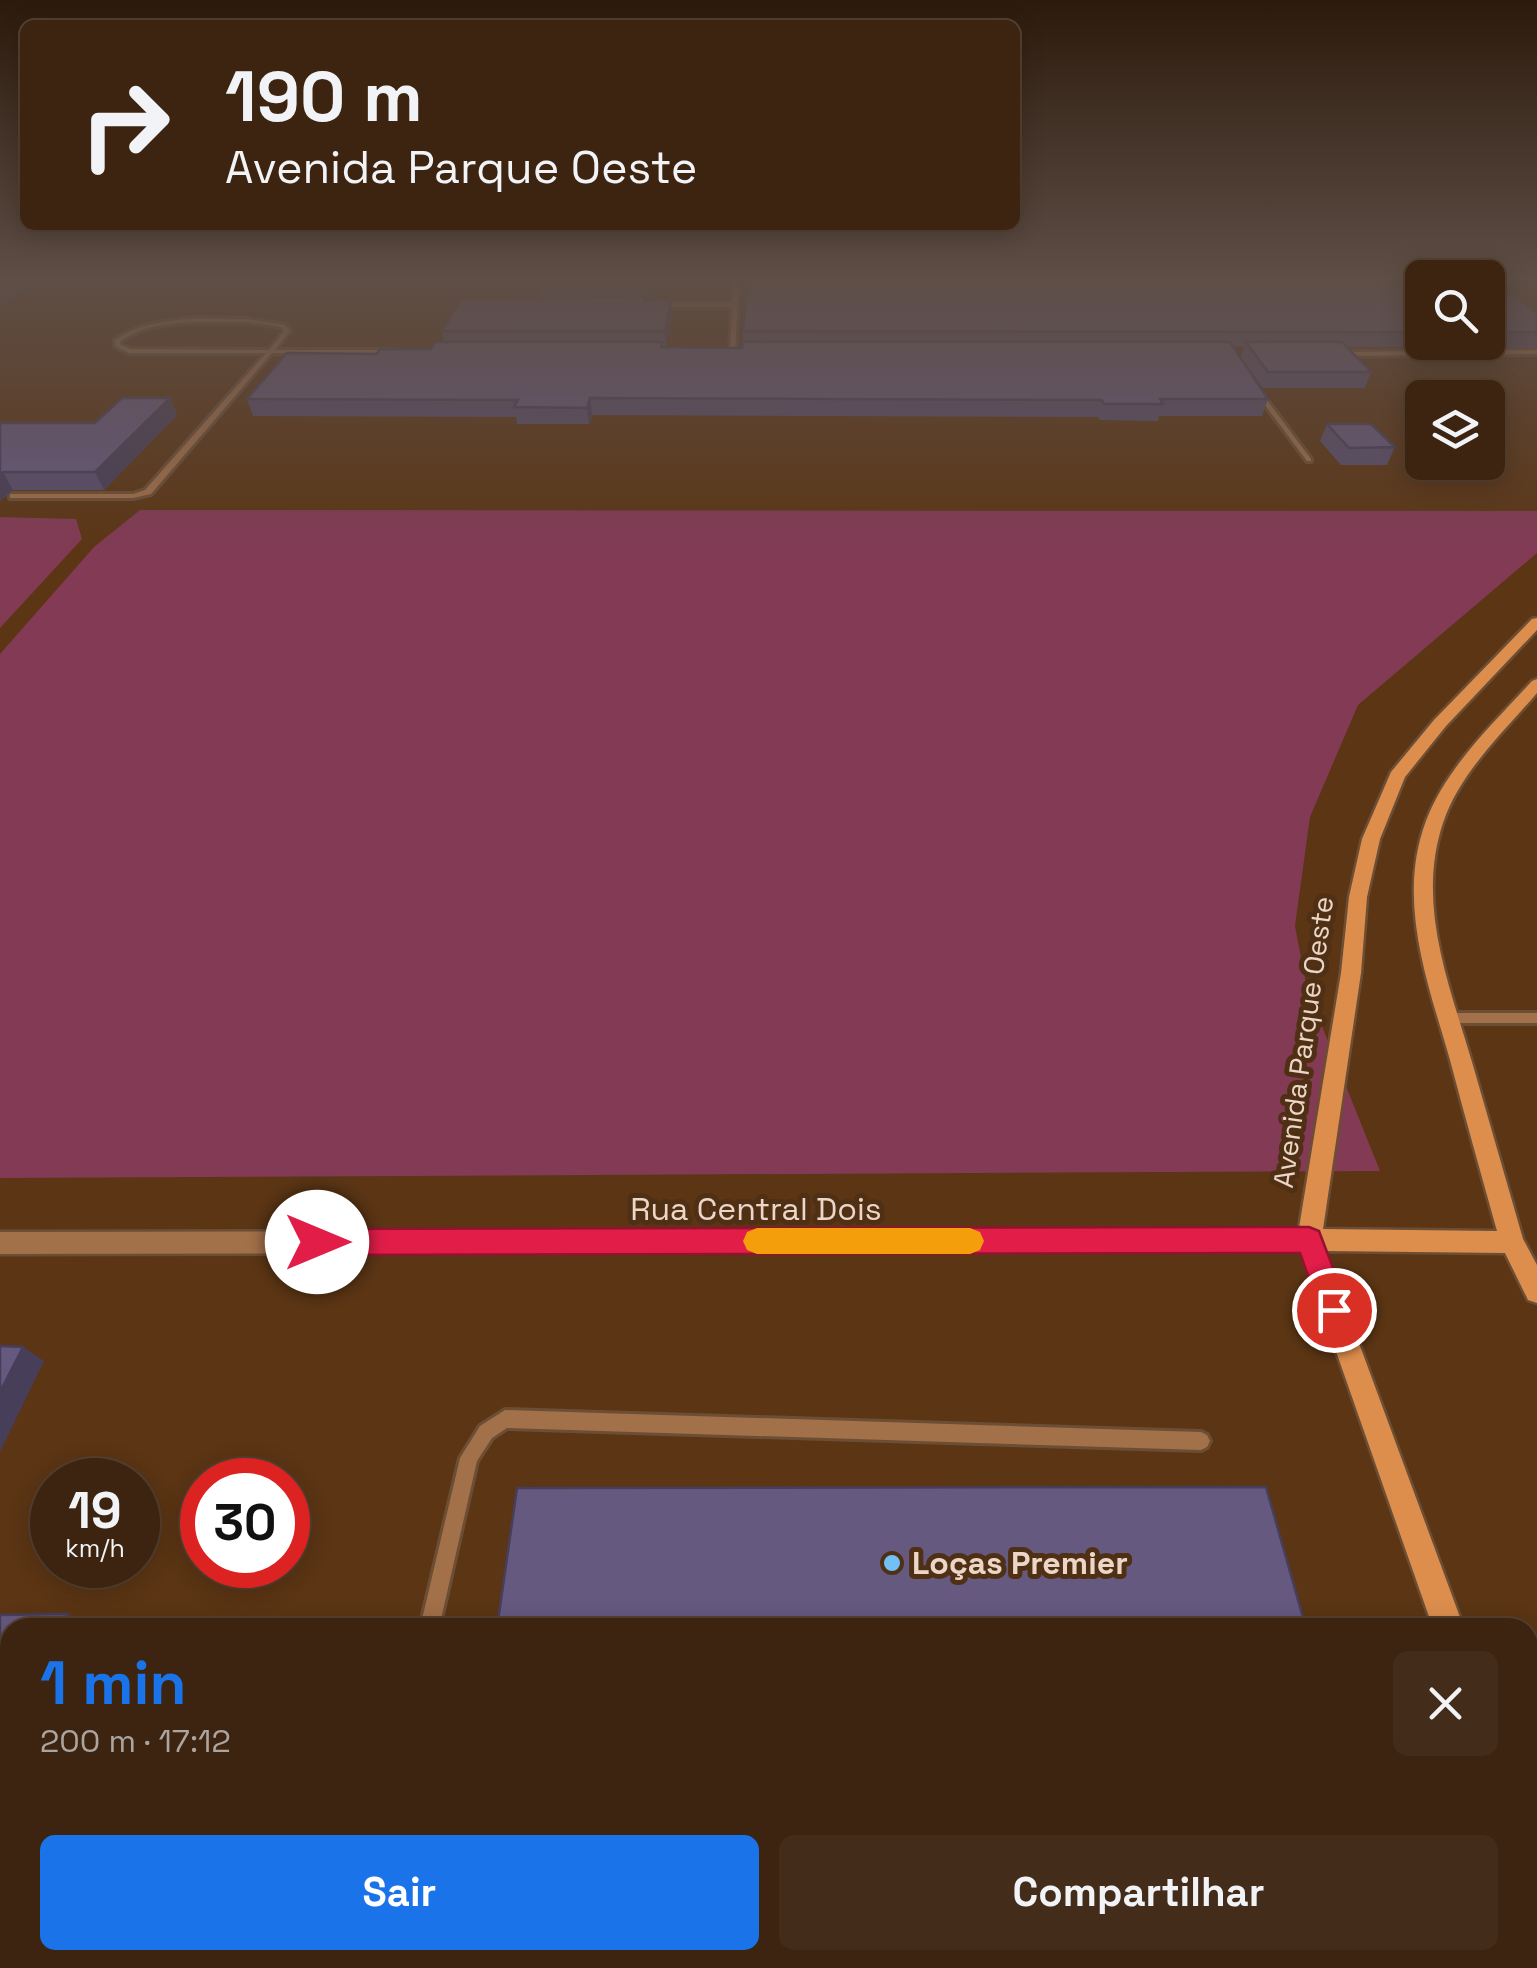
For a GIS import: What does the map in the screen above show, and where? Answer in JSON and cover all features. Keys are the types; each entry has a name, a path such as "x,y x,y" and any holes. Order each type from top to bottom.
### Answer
{"street":[{"name":"Avenida Parque Oeste","path":"1445,1618 1309,1240 1351,974 1358,897 1371,839 1396,776 1440,723 1537,622"},
{"path":"1537,684 1468,762 1434,822 1422,877 1426,939 1512,1242 1537,1291"},
{"name":"Rua Central Dois","path":"0,1243 1512,1242"}],"lane":[{"path":"13,496 133,496 148,492 252,373"},
{"path":"1252,384 1309,460"},
{"path":"1450,1018 1537,1018"},
{"path":"431,1618 469,1458 486,1432 506,1418 1200,1442"}],"shaded area":[{"path":"0,373 1537,373 1537,1618 0,1618"},
{"path":"140,510 1537,511 1537,553 1358,705 1310,817 1295,926 1307,989 1380,1171 0,1178 0,654 94,547"},
{"path":"0,517 76,519 82,539 0,628"}],"building":[{"path":"270,373 1251,373 1268,399 1160,399 1163,404 1104,404 1102,400 590,398 587,408 514,407 518,400 247,399"},
{"path":"122,398 170,398 95,472 0,475 0,423 95,423"},
{"path":"1327,424 1371,424 1395,447 1349,448"},
{"path":"0,1346 23,1347 0,1392"},
{"name":"Loças Premier","path":"1266,1487 1303,1618 498,1618 517,1488"},
{"path":"67,1614 66,1618 0,1615"}],"slow traffic":[{"path":"757,1241 970,1241"}],"place":[{"name":"Loças Premier","path":"892,1563"}],"route":[{"path":"317,1242 1309,1240 1334,1310"}]}
